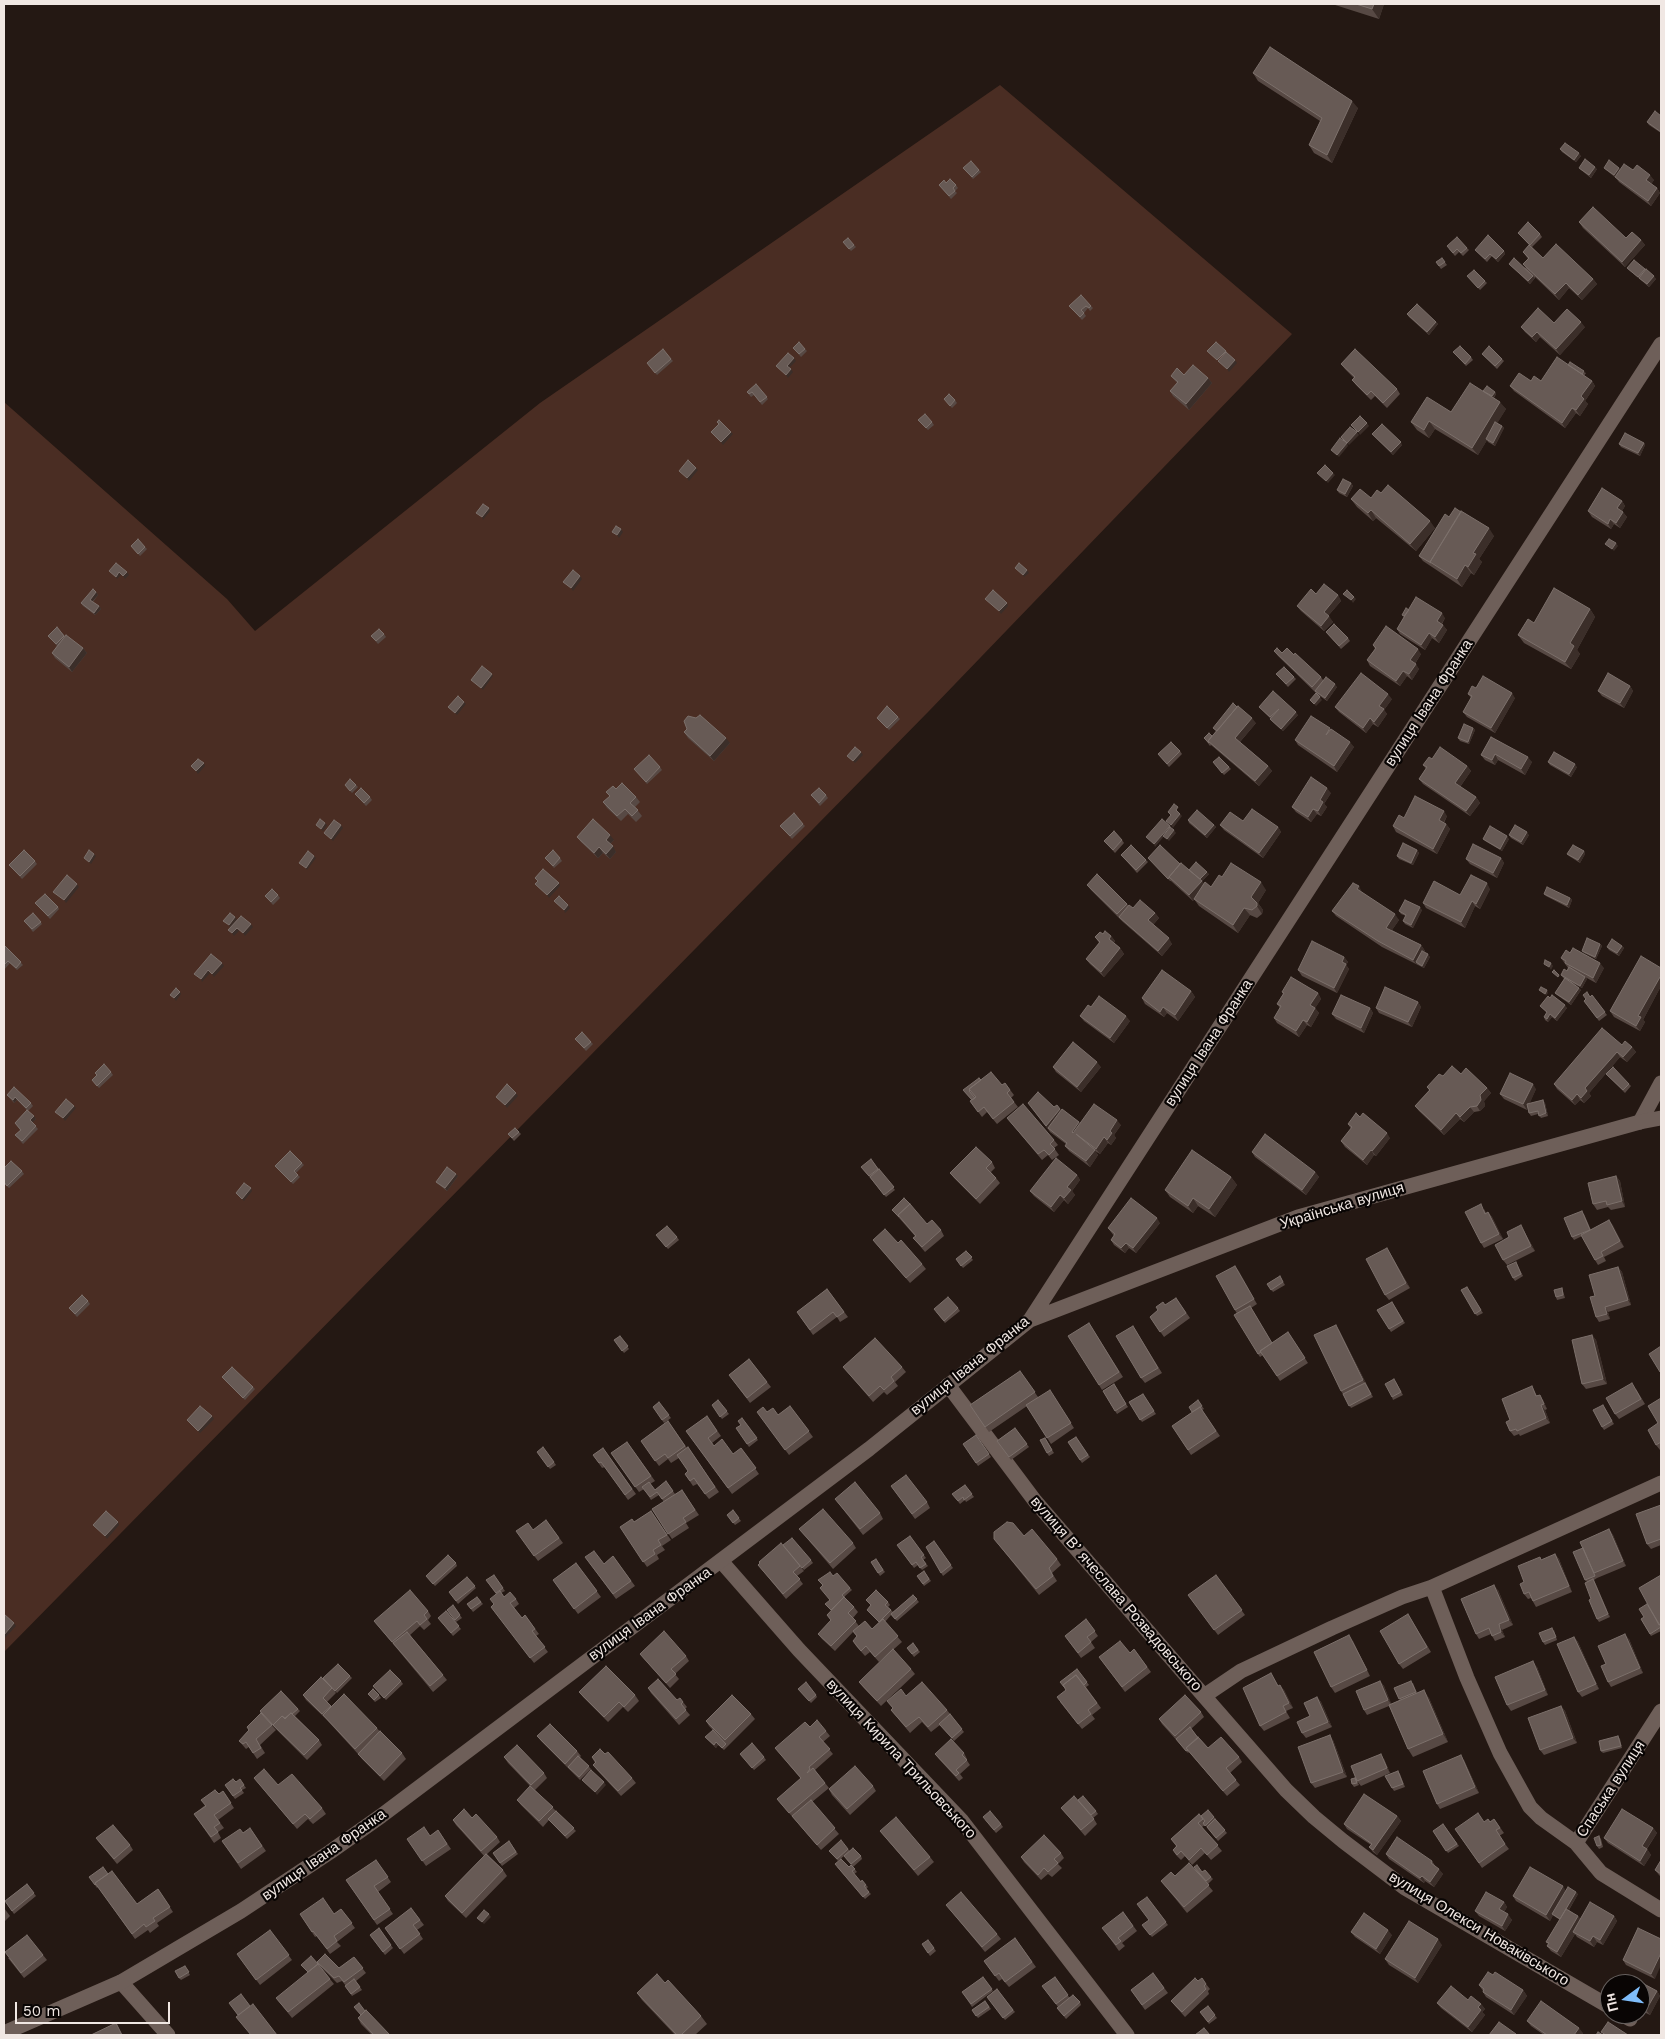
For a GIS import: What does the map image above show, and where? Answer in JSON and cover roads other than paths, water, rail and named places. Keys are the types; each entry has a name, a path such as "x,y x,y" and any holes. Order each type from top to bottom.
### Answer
{"street":[{"name":"вулиця Івана Франка","path":"4,2033 122,1982 241,1911 330,1852 869,1449 1030,1320 1661,344"},
{"path":"1640,1122 1661,1083"},
{"name":"Українська вулиця","path":"1030,1320 1298,1217 1640,1122 1661,1118"},
{"name":"вулиця Вʼячеслава Розвадовського","path":"948,1385 1035,1501 1204,1696 1241,1671 1268,1658 1402,1597 1432,1587 1661,1483"},
{"name":"вулиця Кирила Трильовського","path":"721,1561 799,1650 962,1821 1126,2035"},
{"path":"1432,1587 1467,1678 1511,1774 1530,1807 1547,1822 1576,1842 1601,1874 1661,1910"},
{"name":"вулиця Олекси Новаківського","path":"1204,1696 1286,1790 1343,1841 1412,1892 1600,2001"},
{"name":"Спаська вулиця","path":"1576,1842 1661,1711"},
{"path":"122,1982 168,2035"}]}
